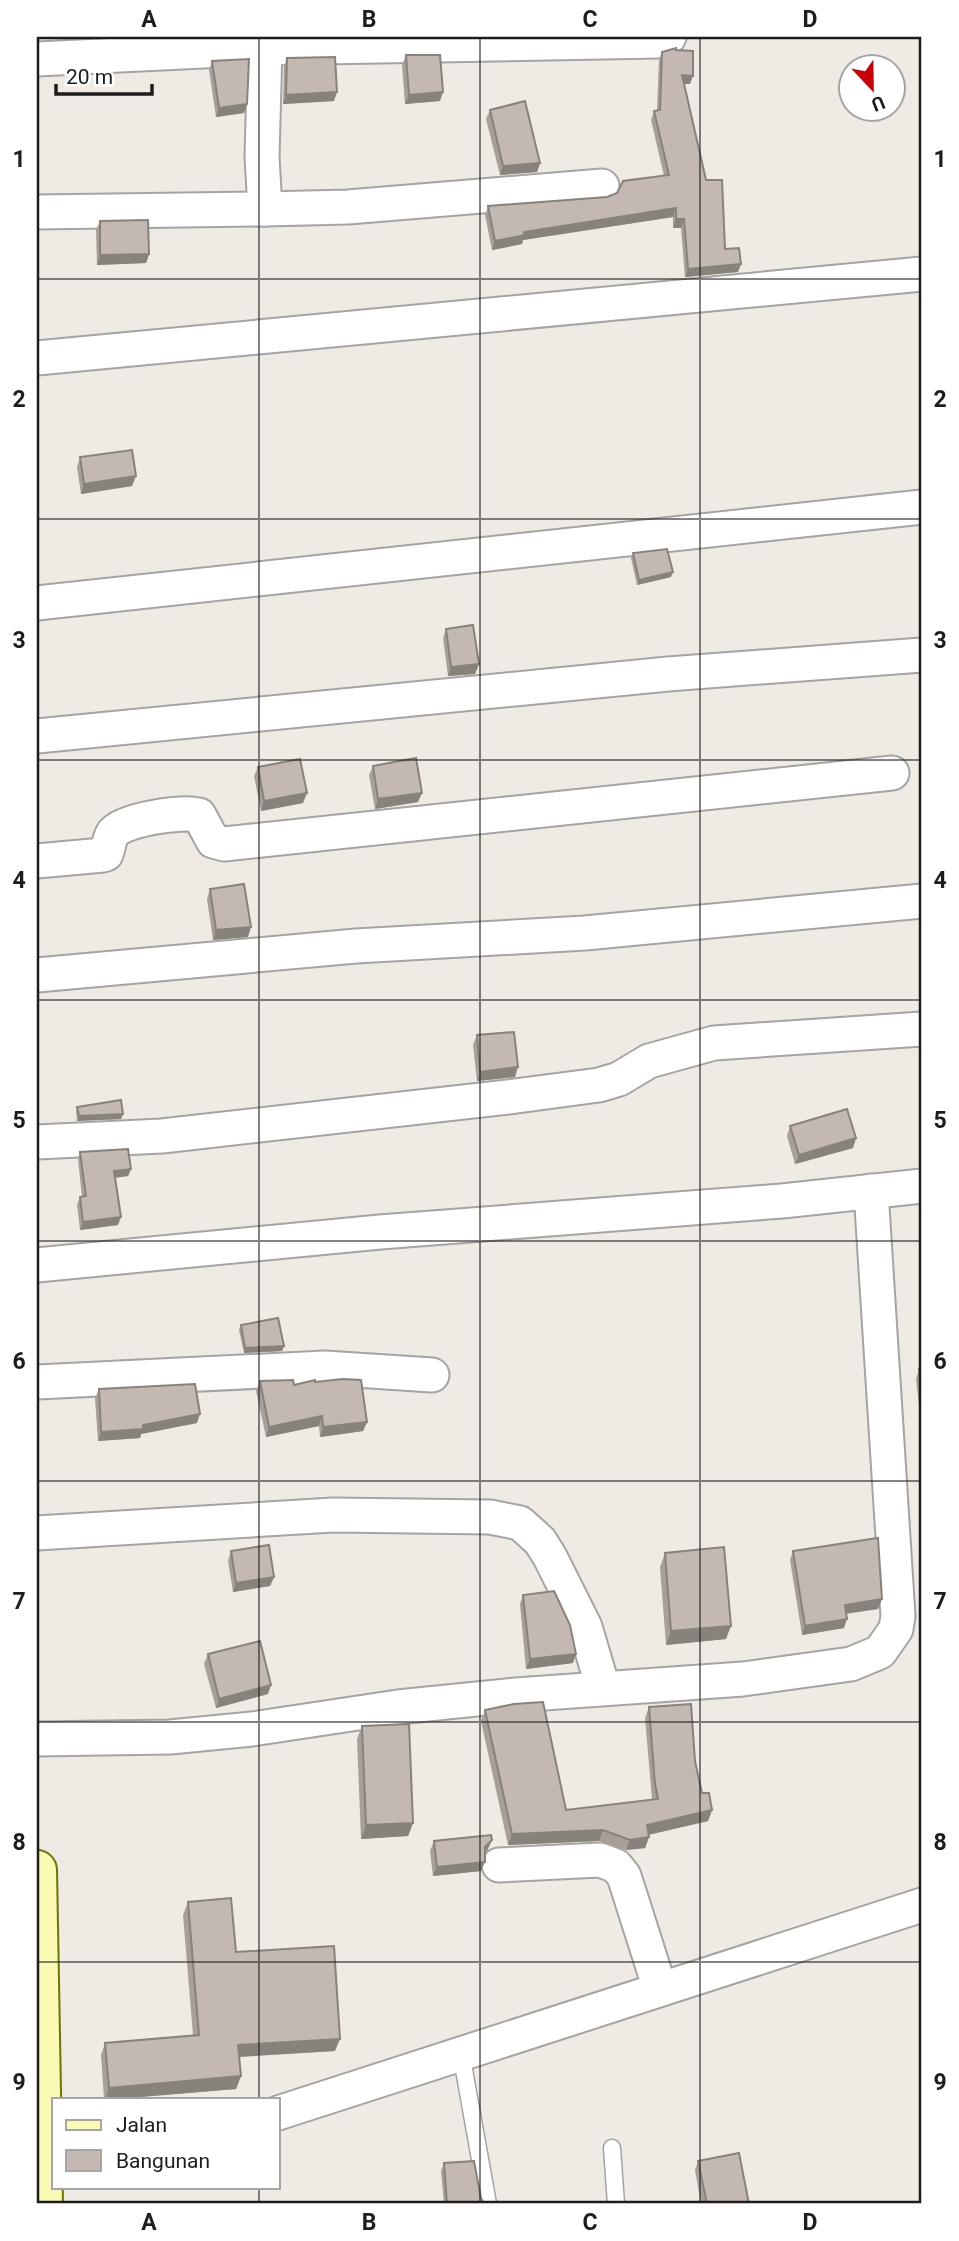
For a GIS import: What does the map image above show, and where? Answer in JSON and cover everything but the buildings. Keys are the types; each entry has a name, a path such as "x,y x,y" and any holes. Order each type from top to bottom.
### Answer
{"main road":[{"path":"37,1870 44,2192"}],"street":[{"path":"37,59 265,48 658,41 669,37"},
{"path":"265,48 262,157 265,209"},
{"path":"37,212 348,207 603,186"},
{"path":"37,358 922,274"},
{"path":"37,603 922,507"},
{"path":"37,736 668,674 922,654"},
{"path":"37,860 103,855 106,854 111,836 120,827 174,815 199,815 212,841 224,844 892,774"},
{"path":"37,975 356,946 585,933 922,901"},
{"path":"37,1142 162,1136 508,1097 599,1085 619,1079 649,1061 714,1043 922,1029"},
{"path":"37,1265 367,1233 768,1202 922,1186"},
{"path":"37,1739 170,1737 252,1729 398,1707 603,1688 743,1679 851,1664 880,1652 896,1629 898,1616 871,1191"},
{"path":"37,1382 325,1368 432,1375"},
{"path":"37,1533 333,1515 489,1517 520,1523 540,1541 551,1557 585,1627 603,1688"},
{"path":"499,1865 600,1860 616,1866 624,1876 660,1989"},
{"path":"280,2112 922,1905"}],"lane":[{"path":"461,2053 488,2204"},
{"path":"612,2148 616,2204"}]}
